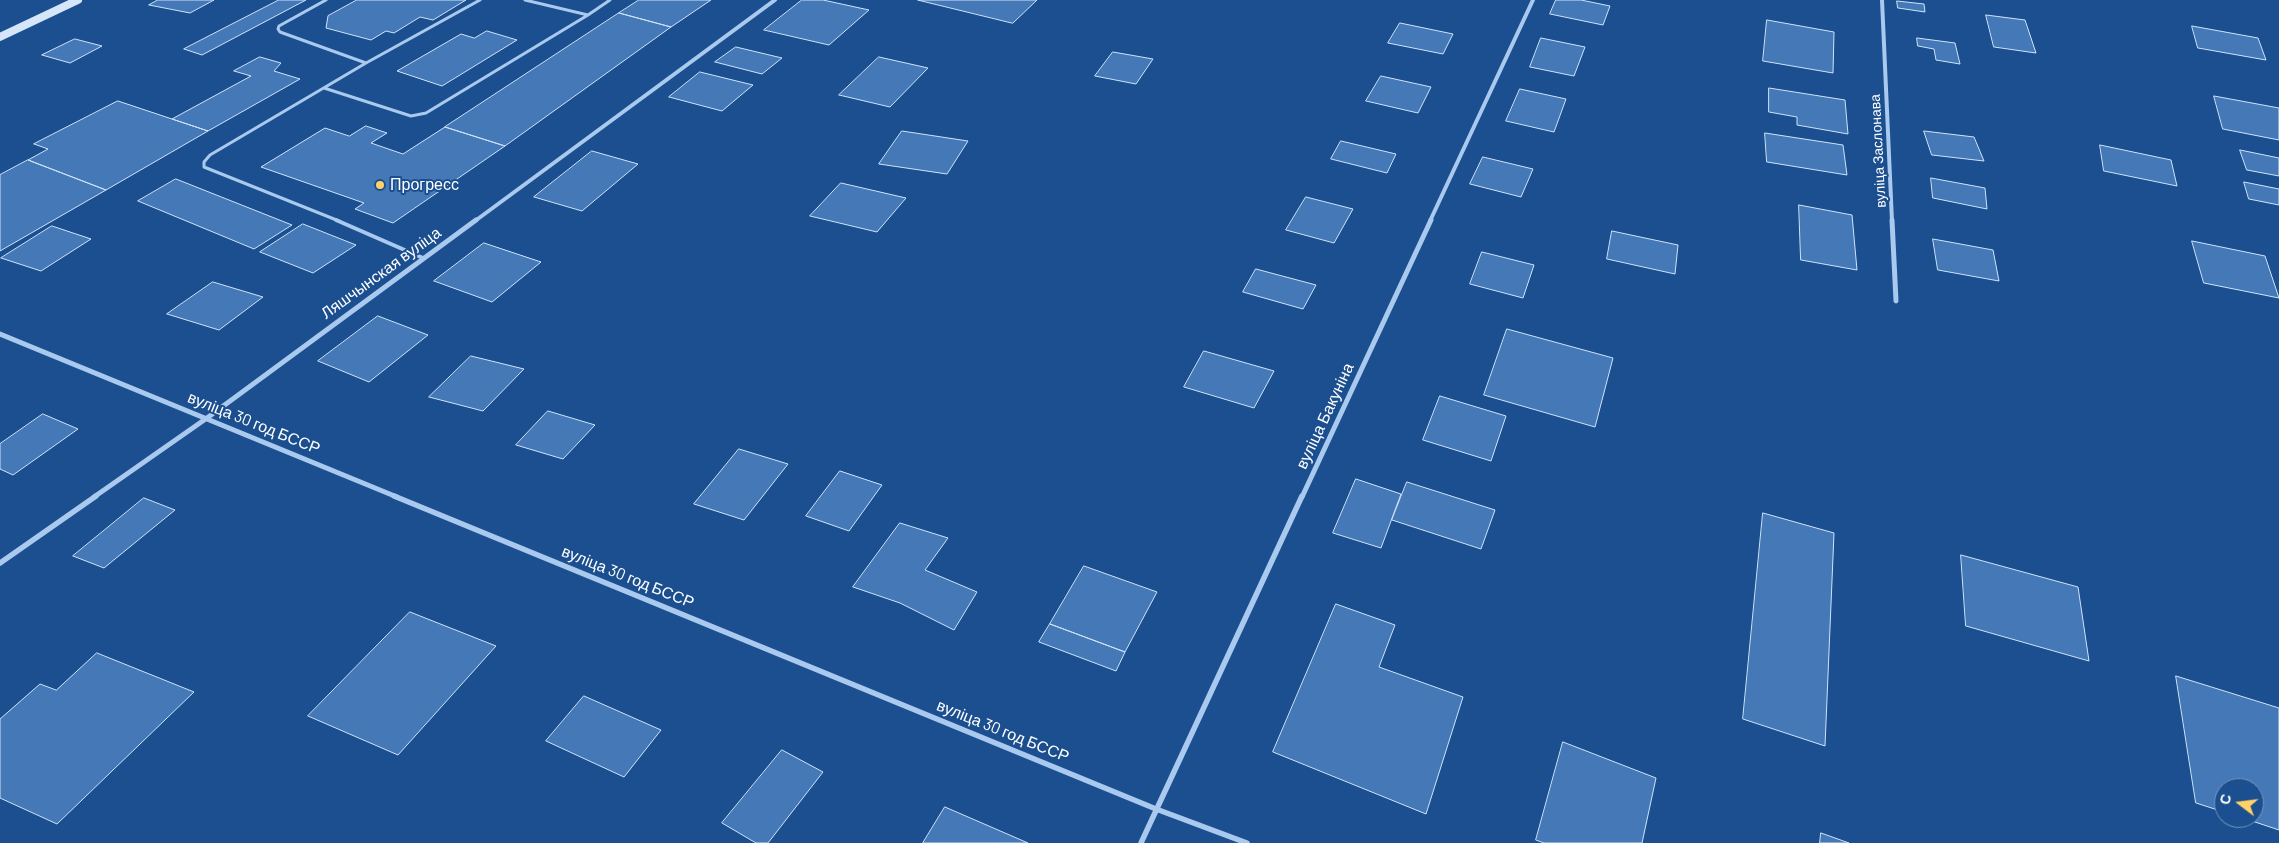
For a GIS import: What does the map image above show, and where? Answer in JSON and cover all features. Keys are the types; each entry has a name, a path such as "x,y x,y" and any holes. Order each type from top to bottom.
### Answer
{"main road":[{"path":"0,37 78,0"}],"street":[{"name":"Ляшчынская вуліца","path":"0,563 207,418 775,0"},
{"name":"вуліца Бакуніна","path":"1141,843 1533,0"},
{"name":"вуліца Заслонава","path":"1882,0 1896,301"},
{"name":"вуліца 30 год БССР","path":"0,334 1156,809 1247,843"}],"lane":[{"path":"326,0 279,26 278,29 280,32 366,63"},
{"path":"423,258 374,235 204,167 204,162 210,155 366,63 480,0"},
{"path":"525,0 588,15"},
{"path":"324,88 411,116 417,116 426,113 610,0"}],"building":[{"path":"158,0 214,0 190,13 149,5"},
{"path":"279,0 306,0 202,55 184,49"},
{"path":"357,0 466,0 433,20 420,17 394,33 386,31 371,40 326,28 328,16"},
{"path":"639,0 711,0 671,27 619,13"},
{"path":"802,0 823,0 869,10 829,45 764,30"},
{"path":"918,0 1037,0 1013,23"},
{"path":"1556,0 1581,0 1610,6 1603,25 1550,14"},
{"path":"1897,1 1924,4 1925,12 1898,8"},
{"path":"619,13 671,27 505,146 445,127"},
{"path":"1986,15 2025,20 2036,53 1994,47"},
{"path":"1767,20 1834,32 1833,73 1763,61"},
{"path":"1400,23 1453,34 1443,54 1388,43"},
{"path":"2192,26 2258,38 2266,60 2198,48"},
{"path":"487,31 517,40 442,86 397,71 461,34 474,38"},
{"path":"1541,38 1585,47 1574,76 1530,67"},
{"path":"1917,38 1955,43 1960,64 1936,60 1934,49 1918,46"},
{"path":"75,39 102,46 70,63 42,55"},
{"path":"736,47 782,58 762,74 715,62"},
{"path":"1113,52 1153,59 1136,84 1095,76"},
{"path":"260,57 281,63 274,71 300,79 208,131 172,119 251,76 234,71"},
{"path":"879,57 928,68 890,107 839,95"},
{"path":"700,72 753,85 722,111 669,97"},
{"path":"1381,76 1431,87 1418,113 1366,101"},
{"path":"1769,88 1845,100 1848,134 1797,125 1797,117 1769,112"},
{"path":"1520,89 1566,99 1554,132 1506,121"},
{"path":"2214,96 2279,108 2279,140 2223,129"},
{"path":"118,101 208,131 106,190 28,160 48,149 34,144"},
{"name":"Прогресс","path":"366,126 387,133 371,143 403,154 445,127 505,146 393,223 355,209 364,203 261,167 325,128 349,136"},
{"path":"902,131 968,141 947,174 879,164"},
{"path":"1924,131 1974,137 1984,161 1932,155"},
{"path":"1765,133 1843,145 1847,175 1767,162"},
{"path":"1341,141 1396,154 1387,173 1331,159"},
{"path":"2100,145 2171,160 2177,186 2104,171"},
{"path":"2240,150 2279,158 2279,176 2247,170"},
{"path":"592,151 638,164 582,211 534,197"},
{"path":"1483,157 1533,169 1521,197 1470,184"},
{"path":"28,160 106,190 0,251 0,175"},
{"path":"1931,178 1985,188 1987,209 1933,198"},
{"path":"176,179 292,225 254,249 138,201"},
{"path":"2244,182 2279,189 2279,205 2249,199"},
{"path":"841,183 906,198 877,232 810,216"},
{"path":"1306,197 1353,209 1334,243 1286,230"},
{"path":"1799,205 1852,215 1857,270 1801,260"},
{"path":"303,224 356,245 313,273 260,252"},
{"path":"52,226 91,239 41,271 1,258"},
{"path":"1612,231 1678,245 1675,274 1607,259"},
{"path":"1933,239 1993,250 1999,281 1938,270"},
{"path":"2192,241 2265,256 2279,298 2204,283"},
{"path":"484,243 541,262 492,302 434,281"},
{"path":"1482,252 1534,265 1523,298 1470,284"},
{"path":"1256,269 1316,285 1303,309 1243,292"},
{"path":"213,282 263,297 219,330 167,314"},
{"path":"378,316 428,335 369,382 318,361"},
{"path":"1507,329 1613,358 1595,427 1484,395"},
{"path":"1204,351 1274,371 1254,408 1184,387"},
{"path":"471,356 524,369 483,411 429,397"},
{"path":"1440,396 1506,416 1491,461 1423,440"},
{"path":"548,411 595,425 563,459 516,445"},
{"path":"43,414 78,429 13,475 0,469 0,444"},
{"path":"739,449 788,464 744,520 694,504"},
{"path":"840,471 882,485 849,531 806,516"},
{"path":"1356,479 1401,494 1381,548 1333,533"},
{"path":"1407,482 1495,510 1481,549 1392,520"},
{"path":"144,498 175,510 104,568 73,556"},
{"path":"1763,513 1834,533 1825,746 1743,719"},
{"path":"900,523 948,538 925,570 977,592 954,630 900,603 853,587"},
{"path":"1961,555 2078,587 2089,661 1966,626"},
{"path":"1084,566 1157,592 1125,652 1050,624"},
{"path":"1336,604 1395,625 1379,667 1463,697 1426,814 1273,752"},
{"path":"410,612 496,646 398,755 308,716"},
{"path":"1050,624 1125,652 1116,671 1039,642"},
{"path":"97,653 194,692 57,824 0,798 0,719 40,684 56,690"},
{"path":"2176,676 2279,708 2279,830 2264,825 2264,778 2214,778 2214,809 2196,803"},
{"path":"584,696 661,730 624,777 546,741"},
{"path":"1563,742 1656,778 1642,843 1544,843 1536,840"},
{"path":"782,750 823,772 768,843 756,843 722,823"},
{"path":"945,807 1028,843 923,843"},
{"path":"1821,833 1849,843 1820,843"}],"place":[{"name":"Прогресс","path":"380,185"}]}
